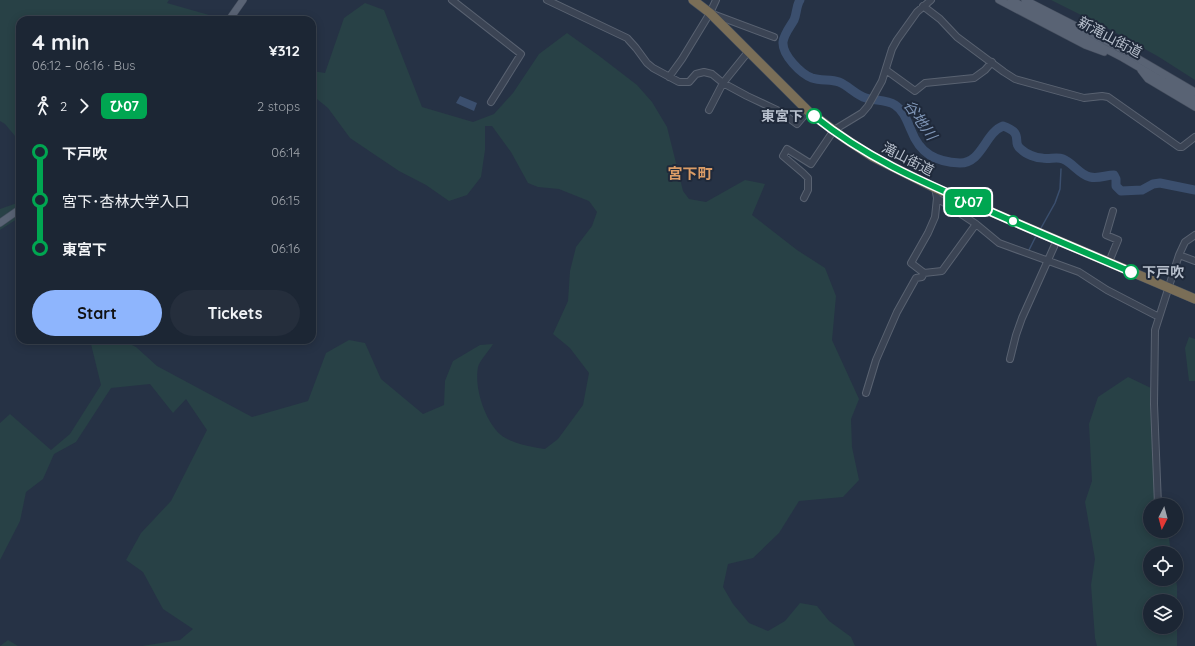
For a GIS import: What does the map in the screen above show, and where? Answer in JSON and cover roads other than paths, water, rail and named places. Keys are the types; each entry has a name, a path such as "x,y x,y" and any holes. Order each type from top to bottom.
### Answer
{"highway":[{"name":"滝山街道","path":"693,0 710,13 808,111 874,157 935,188 1195,299"}],"main road":[{"path":"232,16 243,0"},
{"path":"999,0 1086,45 1123,58"},
{"name":"新滝山街道","path":"1011,0 1138,66 1195,100"},
{"name":"新滝山街道","path":"1025,0 1125,51 1195,92"},
{"path":"1138,66 1148,79 1195,107"},
{"path":"0,223 16,213"}],"street":[{"path":"452,0 521,54 491,102"},
{"path":"547,0 627,38 647,63 679,82 689,82 696,74 704,72 712,74 723,83 779,111 797,124 808,111"},
{"path":"669,76 682,59 710,13 716,0"},
{"path":"804,198 808,190 808,178 783,156 787,149 811,164 834,130 866,110 882,81 892,49 917,12 930,0"},
{"path":"923,6 940,19 957,37 1004,72 1015,78 1084,98 1102,96 1108,97 1179,147 1185,145 1195,137"},
{"path":"710,13 774,37"},
{"path":"709,110 723,83 748,52"},
{"path":"886,70 915,91 925,83 974,78 985,70 992,62"},
{"path":"924,274 911,263 935,217 937,198 935,188"},
{"path":"937,198 976,224 999,243 1079,272 1107,290 1159,317"},
{"path":"1110,262 1118,240 1106,235 1113,211"},
{"path":"866,393 876,360 897,312 916,278 922,277 924,274 942,271 976,224"},
{"path":"1158,498 1154,372 1155,330 1179,255 1185,242 1195,235"},
{"path":"1010,359 1016,335 1057,240"},
{"path":"1179,255 1195,261"}],"water":[{"path":"460,96 477,103 474,111 456,103"}],"waterway":[{"name":"谷地川","path":"800,0 794,20 786,33 783,42 786,53 793,63 803,73 812,78 839,82 862,97 892,103 903,113 919,145 924,151 936,158 943,161 960,163 967,162 979,153 992,135 1003,126 1014,132 1016,135 1017,144 1026,153 1040,158 1063,159 1086,176 1096,178 1114,175 1116,179 1116,186 1121,191 1142,190 1153,184 1160,183 1195,190"},
{"path":"1041,228 1055,203 1060,189 1061,169"},
{"path":"1029,250 1036,236"}],"place":[{"name":"東宮下","path":"814,116"},
{"name":"下戸吹","path":"1131,272"}],"district":[{"name":"宮下町","path":"690,174"}]}
